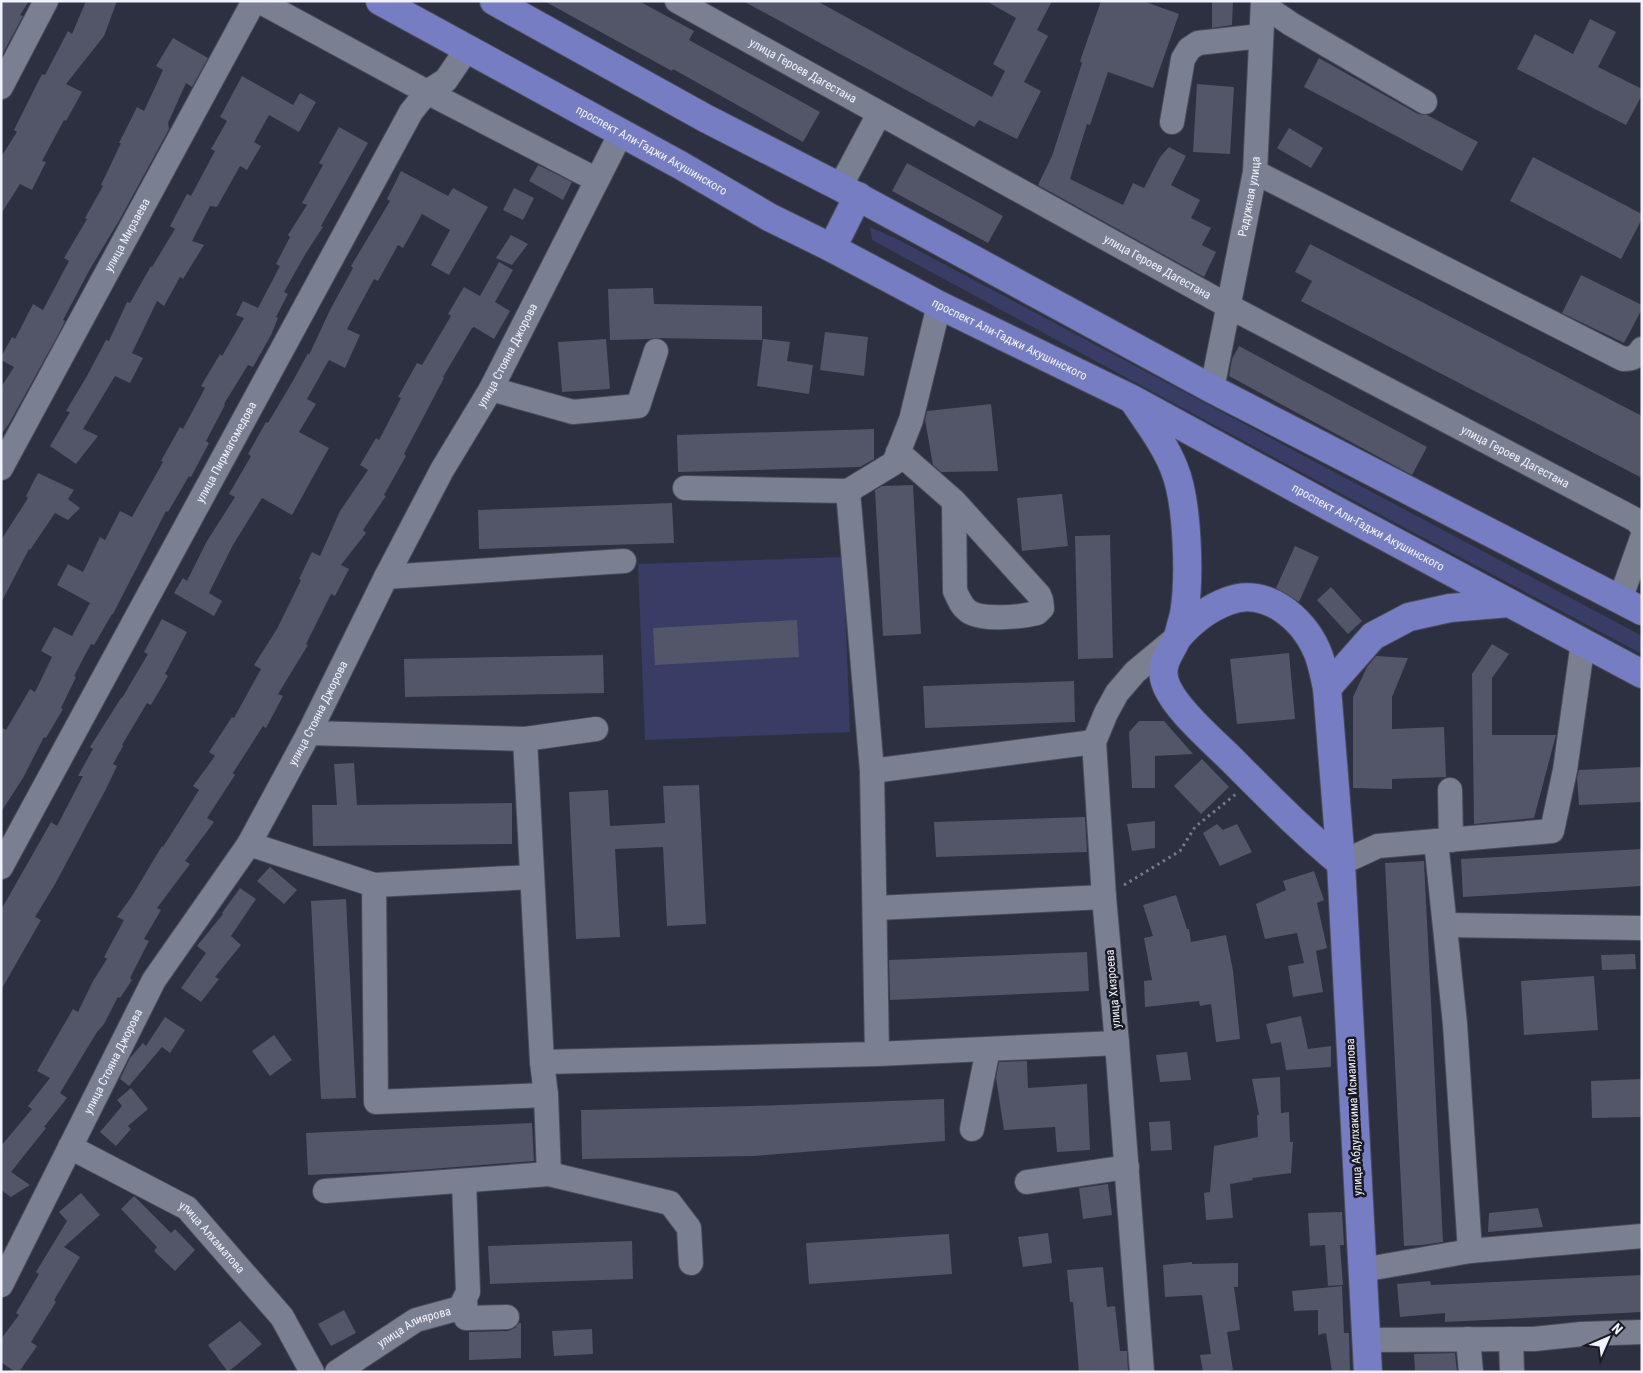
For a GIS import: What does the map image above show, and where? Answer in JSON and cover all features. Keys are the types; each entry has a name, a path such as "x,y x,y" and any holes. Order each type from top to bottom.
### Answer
{"main road":[{"name":"проспект Али-Гаджи Акушинского","path":"380,1 680,165 769,217 939,305 1132,399 1642,674"},
{"path":"494,1 705,118 849,192 1212,389 1631,605"},
{"path":"832,248 849,192"},
{"path":"1132,399 1167,452 1175,469 1180,488 1184,521 1186,574 1184,615 1178,637 1163,665 1164,679 1168,689 1174,700 1193,721 1303,830 1341,863"},
{"name":"улица Абдулхакима Исмаилова","path":"1178,637 1198,617 1228,600 1243,598 1259,599 1283,609 1297,620 1309,634 1323,668 1327,688 1341,863 1368,1372"},
{"path":"1327,688 1373,636 1409,617 1450,608 1510,603"}],"street":[{"path":"1,87 46,1"},
{"name":"улица Мирзаева","path":"1,468 254,1"},
{"path":"259,1 427,92 597,180"},
{"name":"улица Героев Дагестана","path":"677,1 1230,307 1636,520 1642,526"},
{"path":"1263,3 1291,24 1425,102"},
{"name":"Радужная улица","path":"1212,389 1230,307 1255,172 1263,3"},
{"path":"1172,122 1183,59 1188,49 1198,43 1262,36"},
{"name":"улица Пирмагомедова","path":"1,867 411,112 427,92 446,80 467,49"},
{"path":"849,192 879,114"},
{"name":"улица Стояна Джорова","path":"1,1286 154,980 249,844 310,733 386,577 442,470 491,388 621,134"},
{"path":"1255,172 1623,359 1632,359 1641,352"},
{"path":"685,488 848,491 894,463 911,420 939,305"},
{"path":"491,388 573,412 638,406 656,351"},
{"path":"898,452 954,501 1039,595 1042,600 1042,608 1037,613 988,617 976,615 968,611 960,603 956,591 954,501"},
{"path":"848,491 872,770 876,908 877,1054"},
{"path":"1631,605 1642,538"},
{"path":"386,577 624,561"},
{"name":"улица Хизроева","path":"1142,1372 1104,897 1094,742 1117,693 1135,672 1178,637"},
{"path":"1341,863 1378,846 1552,831 1565,770 1583,642"},
{"path":"310,733 525,739 596,729"},
{"path":"525,739 549,1174"},
{"path":"872,770 1094,742"},
{"path":"1450,790 1443,840 1446,925 1455,1024 1470,1251"},
{"path":"249,844 374,885 532,876"},
{"path":"374,885 376,1102 546,1095"},
{"path":"876,908 1104,897"},
{"path":"1446,925 1642,928"},
{"path":"542,1062 877,1054 1117,1043"},
{"path":"972,1128 988,1049"},
{"name":"улица Алхаматова","path":"70,1147 187,1208 282,1317 312,1372"},
{"path":"1027,1182 1127,1167"},
{"path":"325,1192 549,1174 670,1203 690,1228 691,1264"},
{"name":"улица Алиярова","path":"337,1372 416,1320 460,1308 468,1292 464,1181"},
{"path":"1362,1270 1470,1251 1642,1236"},
{"path":"464,1300 466,1318 508,1317"},
{"path":"1366,1340 1510,1339 1642,1332"},
{"path":"1468,1339 1471,1372"},
{"path":"1510,1339 1512,1372"}],"path":[{"path":"1104,897 1180,852 1195,827 1253,781"}],"shaded area":[{"path":"870,227 897,239 1642,636 1642,654 872,240"},
{"path":"843,557 850,732 645,740 638,564"}],"building":[{"path":"1,1 29,1 20,15 23,16 1,57"},
{"path":"86,1 117,1 104,36 66,84 82,92 66,121 64,120 42,161 46,162 32,190 20,184 1,214 1,157 17,132 14,130 42,74 45,75 68,31 72,34"},
{"path":"544,1 639,1 694,31 689,40 820,112 803,142 673,69 672,71"},
{"path":"743,1 817,1 992,97 1005,71 993,64 1016,18 986,1 1052,1 1037,30 1048,36 1024,82 1041,91 1017,139 979,120 974,127"},
{"path":"1101,1 1143,1 1179,14 1153,88 1108,72 1090,125 1087,124 1070,179 1123,205 1133,183 1144,188 1160,157 1169,147 1186,156 1171,185 1200,200 1191,218 1211,228 1202,245 1216,252 1204,277 1038,185 1052,156 1082,63 1080,61"},
{"path":"1212,1 1233,1 1232,25 1212,28"},
{"path":"1590,19 1616,32 1598,67 1642,89 1642,95 1626,125 1517,69 1535,34 1573,54"},
{"path":"173,38 208,58 192,87 186,83 168,123 169,129 120,219 90,269 63,320 65,321 59,333 1,435 1,387 14,367 1,360 1,357 12,337 15,339 33,304 43,310 69,261 64,258 87,219 85,218 103,186 101,185 121,143 119,143 137,107 144,111 163,70 156,66"},
{"path":"1319,58 1418,114 1427,115 1478,142 1462,171 1304,87"},
{"path":"242,76 293,105 300,93 316,102 299,132 269,115 254,142 261,146 247,170 240,166 217,207 210,206 192,241 204,245 183,279 180,277 164,306 157,301 132,353 143,358 130,383 115,376 83,429 98,436 76,464 50,446 70,412 66,411 106,340 109,341 127,302 130,303 175,229 170,226 187,194 191,196 215,151 211,149 227,121 220,117"},
{"path":"1197,84 1234,87 1230,154 1193,152"},
{"path":"339,127 368,143 321,226 323,227 284,292 288,294 276,317 278,318 271,335 253,367 248,365 224,404 206,441 209,443 191,477 189,476 168,512 166,511 113,614 94,645 91,644 74,676 76,677 61,708 63,709 46,738 44,737 23,778 1,812 1,727 6,730 30,689 35,692 52,657 41,651 54,627 72,636 90,603 57,585 68,564 83,572 100,537 105,540 120,511 132,517 180,427 183,429 205,388 201,386 220,354 222,356 244,318 236,315 243,301 258,308 280,266 276,264 290,237 288,235 307,205 302,203 323,165 319,163"},
{"path":"1289,128 1323,148 1311,168 1277,148"},
{"path":"1533,157 1642,214 1642,219 1621,259 1510,201"},
{"path":"907,163 1003,216 988,243 892,191"},
{"path":"538,165 572,182 563,200 529,181"},
{"path":"401,171 448,196 453,188 488,207 449,275 431,265 450,230 422,214 403,248 398,245 378,281 374,279 347,329 360,335 345,368 329,360 307,399 316,404 299,432 329,448 292,515 262,498 233,545 209,593 222,601 214,616 174,593 183,578 187,581 207,541 235,497 229,494 251,456 248,454 308,353 309,355 330,310 353,268 351,266 390,201 387,199"},
{"path":"514,188 534,198 523,220 503,210"},
{"path":"511,235 528,244 512,265 496,258"},
{"path":"1310,244 1642,416 1642,478 1301,301 1312,281 1295,272"},
{"path":"499,262 513,270 495,302 510,311 494,339 474,327 472,328 443,377 404,454 406,456 384,495 386,496 363,530 366,533 341,565 349,569 335,596 331,594 306,644 308,645 278,694 283,696 266,728 263,726 233,773 235,775 207,818 214,822 185,861 190,864 157,908 161,910 144,939 149,941 130,978 132,980 120,998 118,997 104,1024 97,1032 60,1093 67,1098 11,1172 30,1185 11,1197 1,1190 1,1146 32,1109 28,1106 50,1078 37,1071 73,1009 78,1012 93,981 107,959 104,957 124,920 117,917 199,790 193,786 215,756 209,752 232,717 234,718 261,669 254,665 277,629 301,580 299,579 312,552 320,556 340,511 368,470 360,465 376,438 379,440 401,398 398,397 417,363 422,365 451,316 448,314 464,287 480,296"},
{"path":"1581,275 1642,305 1642,309 1624,343 1562,313"},
{"path":"653,288 654,304 762,306 762,340 654,338 610,340 608,289"},
{"path":"825,332 868,337 864,376 820,370"},
{"path":"606,339 610,389 562,392 558,342"},
{"path":"763,339 790,342 787,361 813,365 809,394 757,386"},
{"path":"1239,346 1427,447 1412,475 1229,376 1232,359"},
{"path":"991,404 998,471 941,472 933,465 925,420 927,411"},
{"path":"874,429 874,459 860,467 678,472 677,435"},
{"path":"38,473 74,490 68,499 80,508 68,520 55,513 29,549 1,603 1,540 28,498 26,496"},
{"path":"913,485 921,634 883,636 875,490 882,486"},
{"path":"1062,494 1068,546 1022,551 1017,498"},
{"path":"672,503 674,543 479,549 478,510"},
{"path":"1110,535 1113,658 1078,659 1075,536"},
{"path":"1295,546 1319,557 1299,602 1276,588"},
{"path":"1331,587 1362,621 1348,634 1317,600"},
{"path":"162,619 187,632 165,674 168,676 151,705 147,703 122,745 113,764 117,766 106,789 54,886 35,917 41,920 1,990 1,910 51,822 57,826 83,776 78,776 93,749 90,747 148,654 144,652"},
{"path":"797,620 799,657 655,665 653,628"},
{"path":"1492,644 1509,654 1492,678 1492,735 1556,735 1534,818 1474,824 1472,674"},
{"path":"1289,653 1295,719 1237,724 1230,659"},
{"path":"603,655 604,693 405,697 404,659"},
{"path":"1376,656 1408,658 1392,697 1392,729 1444,727 1446,777 1392,779 1392,789 1353,788 1353,697 1367,667"},
{"path":"1074,681 1075,722 925,728 923,686"},
{"path":"1139,721 1164,721 1193,754 1155,756 1155,788 1132,788 1129,732"},
{"path":"1202,759 1229,787 1201,814 1174,786"},
{"path":"354,763 357,805 512,803 512,844 313,846 312,805 337,805 334,764"},
{"path":"1642,767 1642,802 1579,805 1577,778 1579,770"},
{"path":"699,785 706,924 667,926 663,847 615,849 620,937 576,939 569,792 608,790 610,826 665,823 663,786"},
{"path":"1085,817 1087,852 936,857 934,822"},
{"path":"1155,821 1155,848 1132,851 1127,824"},
{"path":"1217,824 1223,830 1237,824 1252,852 1220,866 1203,833"},
{"path":"1642,849 1642,886 1463,897 1461,859"},
{"path":"1424,861 1443,1242 1404,1246 1385,863"},
{"path":"270,867 297,890 284,904 257,881"},
{"path":"1314,871 1324,900 1317,903 1327,948 1316,951 1323,992 1293,997 1288,966 1304,963 1297,933 1265,939 1256,904 1286,890 1283,881"},
{"path":"240,888 256,899 231,936 241,945 215,977 219,979 201,1002 181,988 206,953 197,946 223,914"},
{"path":"1176,895 1187,929 1189,929 1191,942 1226,935 1233,971 1240,1039 1216,1042 1211,1004 1200,1006 1199,1001 1145,1007 1144,981 1152,980 1144,938 1153,936 1143,905"},
{"path":"346,899 356,1098 321,1099 311,901"},
{"path":"1087,952 1089,991 890,1000 889,960"},
{"path":"1635,954 1636,969 1602,970 1601,955"},
{"path":"1594,976 1598,1030 1524,1035 1521,981"},
{"path":"1301,1016 1308,1049 1331,1046 1331,1067 1286,1070 1281,1042 1271,1044 1266,1024"},
{"path":"165,1017 185,1030 170,1053 162,1047 129,1086 120,1079 130,1058 143,1043 146,1046"},
{"path":"274,1035 292,1060 270,1076 252,1051"},
{"path":"1187,1052 1191,1080 1160,1082 1156,1055"},
{"path":"1027,1061 1028,1088 1087,1084 1090,1150 1057,1152 1055,1127 1004,1130 996,1078 999,1062"},
{"path":"1280,1077 1281,1113 1289,1112 1290,1142 1293,1142 1291,1173 1252,1178 1253,1180 1230,1184 1233,1218 1206,1220 1204,1193 1210,1192 1214,1146 1258,1137 1257,1115 1259,1115 1252,1079"},
{"path":"1642,1079 1642,1117 1592,1118 1591,1081"},
{"path":"131,1088 148,1109 128,1126 131,1129 116,1146 100,1132 122,1106 117,1100"},
{"path":"944,1099 945,1141 753,1156 582,1159 581,1110"},
{"path":"1170,1121 1172,1150 1151,1151 1149,1122"},
{"path":"532,1123 534,1161 405,1171 308,1175 306,1133"},
{"path":"1108,1184 1112,1215 1083,1219 1079,1188"},
{"path":"81,1193 100,1215 64,1247 80,1257 54,1300 56,1302 31,1342 37,1346 19,1372 15,1372 1,1362 1,1339 19,1315 16,1313 39,1274 36,1272 67,1221 59,1212"},
{"path":"134,1196 171,1233 175,1229 195,1250 175,1271 154,1251 157,1247 121,1209"},
{"path":"1538,1208 1543,1227 1488,1232 1489,1213"},
{"path":"1342,1212 1344,1245 1340,1245 1343,1285 1328,1286 1325,1245 1310,1246 1308,1213"},
{"path":"1048,1233 1052,1263 1023,1267 1018,1237"},
{"path":"949,1234 952,1274 809,1284 806,1243"},
{"path":"632,1241 633,1279 490,1284 488,1246"},
{"path":"1192,1262 1192,1264 1238,1263 1238,1287 1234,1287 1240,1330 1227,1332 1233,1370 1203,1372 1200,1355 1211,1354 1202,1295 1165,1297 1163,1265"},
{"path":"1103,1267 1107,1307 1115,1306 1120,1351 1127,1351 1128,1372 1079,1372 1073,1302 1070,1302 1067,1270"},
{"path":"1642,1275 1642,1312 1445,1322 1445,1313 1400,1317 1397,1284 1430,1281 1431,1285"},
{"path":"1342,1286 1344,1333 1349,1333 1350,1372 1332,1372 1326,1333 1318,1335 1318,1310 1294,1311 1292,1291"},
{"path":"344,1310 356,1333 331,1346 318,1324"},
{"path":"240,1321 262,1344 228,1372 208,1345"},
{"path":"521,1323 521,1358 469,1360 469,1332 508,1331 515,1328"},
{"path":"592,1329 593,1354 554,1356 552,1331"},
{"path":"1455,1353 1457,1372 1415,1372 1414,1354"}]}
